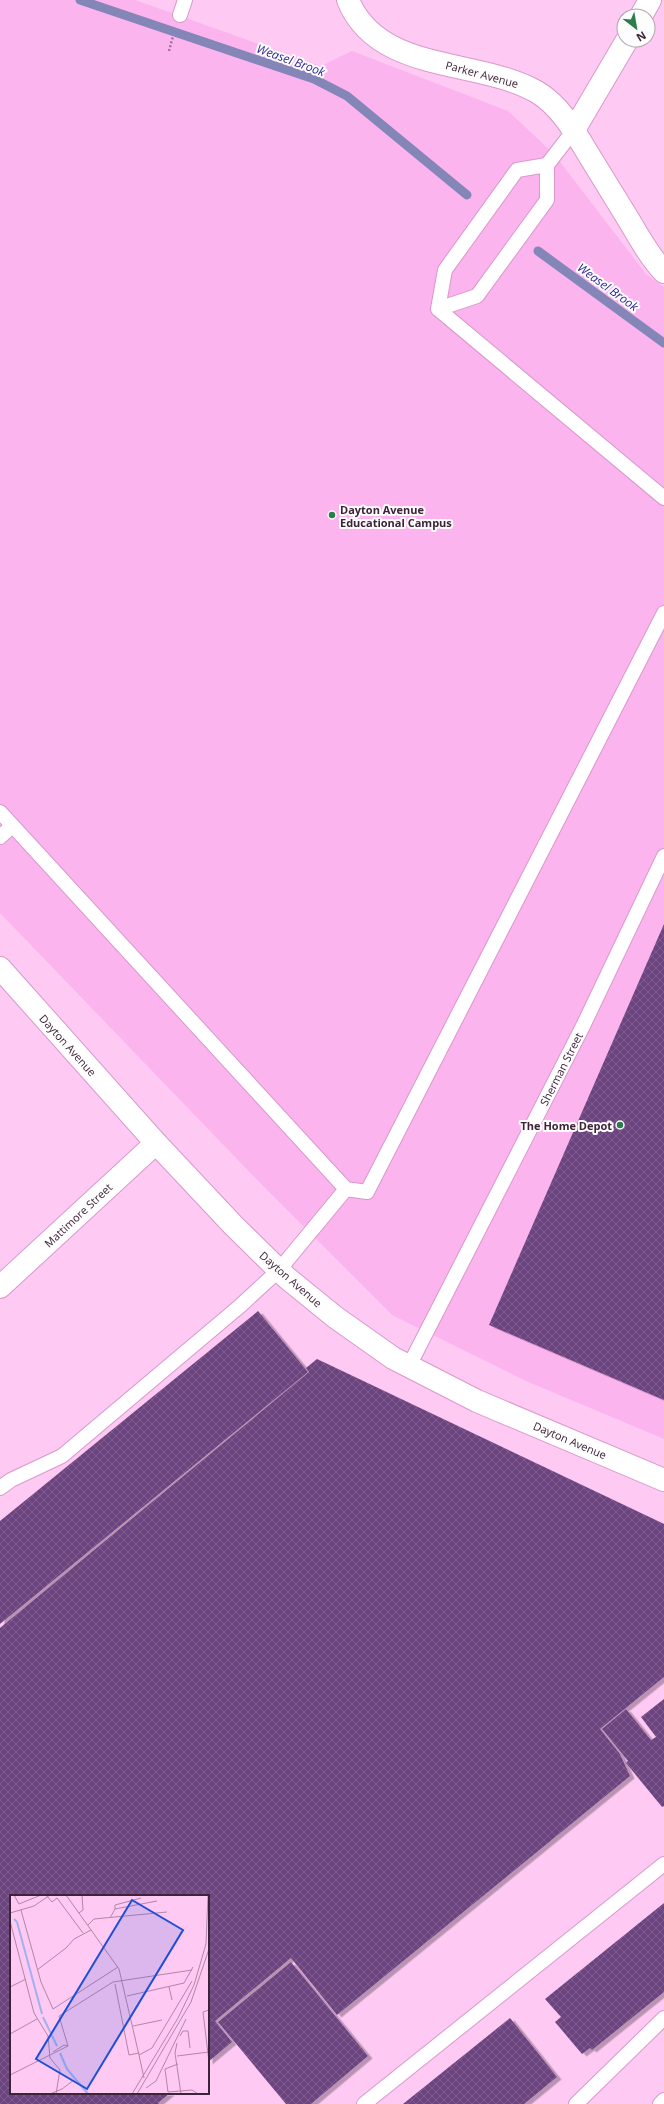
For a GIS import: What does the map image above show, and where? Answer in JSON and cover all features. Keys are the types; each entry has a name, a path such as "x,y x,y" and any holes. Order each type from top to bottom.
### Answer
{"street":[{"name":"Parker Avenue","path":"348,0 353,12 368,30 384,43 431,61 517,82 539,93 559,111 574,130 643,244 664,272"},
{"path":"574,130 622,48"},
{"name":"Dayton Avenue","path":"0,968 156,1143 279,1270 335,1317 392,1358 477,1402 664,1480"},
{"name":"Mattimore Street","path":"0,1287 156,1143"}],"lane":[{"path":"180,15 185,0"},
{"path":"438,309 477,296 547,200 547,165 574,130"},
{"path":"438,309 445,270 517,170 547,165"},
{"path":"438,309 664,498"},
{"path":"0,812 346,1189 367,1192 664,613"},
{"path":"0,837 12,826"},
{"name":"Sherman Street","path":"409,1366 583,1026 664,856"},
{"path":"0,1488 11,1480 62,1456 240,1306 279,1270 346,1189"},
{"path":"364,2104 664,1864"},
{"path":"576,2104 664,2018"},
{"path":"660,2104 664,2100"}],"shaded area":[{"name":"Dayton Avenue Educational Campus","path":"0,0 135,0 321,66 352,51 508,111 554,154 646,274 664,287 664,1439 526,1381 392,1315 264,1187 0,913"}],"building":[{"name":"The Home Depot","path":"664,924 664,1400 489,1325"},
{"path":"258,1311 308,1372 0,1624 0,1521"},
{"path":"317,1359 664,1524 664,1677 600,1729 620,1754 630,1776 337,2015 291,1958 215,2021 232,2042 209,2061 209,1895 10,1895 10,2094 169,2094 158,2103 159,2104 0,2104 0,1628 309,1372 306,1368"},
{"path":"664,1699 664,1806 662,1807 626,1763 628,1761 602,1729 626,1709 651,1740 656,1737 641,1717"},
{"path":"664,1903 664,1992 592,2050 590,2048 582,2054 555,2022 561,2017 545,1999"},
{"path":"291,1962 368,2056 311,2104 286,2104 218,2022"},
{"path":"510,2018 557,2077 524,2104 403,2104"}],"waterway":[{"name":"Weasel Brook","path":"80,0 314,79 347,96 467,195"},
{"name":"Weasel Brook","path":"538,251 664,343"}],"place":[{"name":"Dayton Avenue Educational Campus","path":"332,515"},
{"name":"The Home Depot","path":"620,1125"}]}
